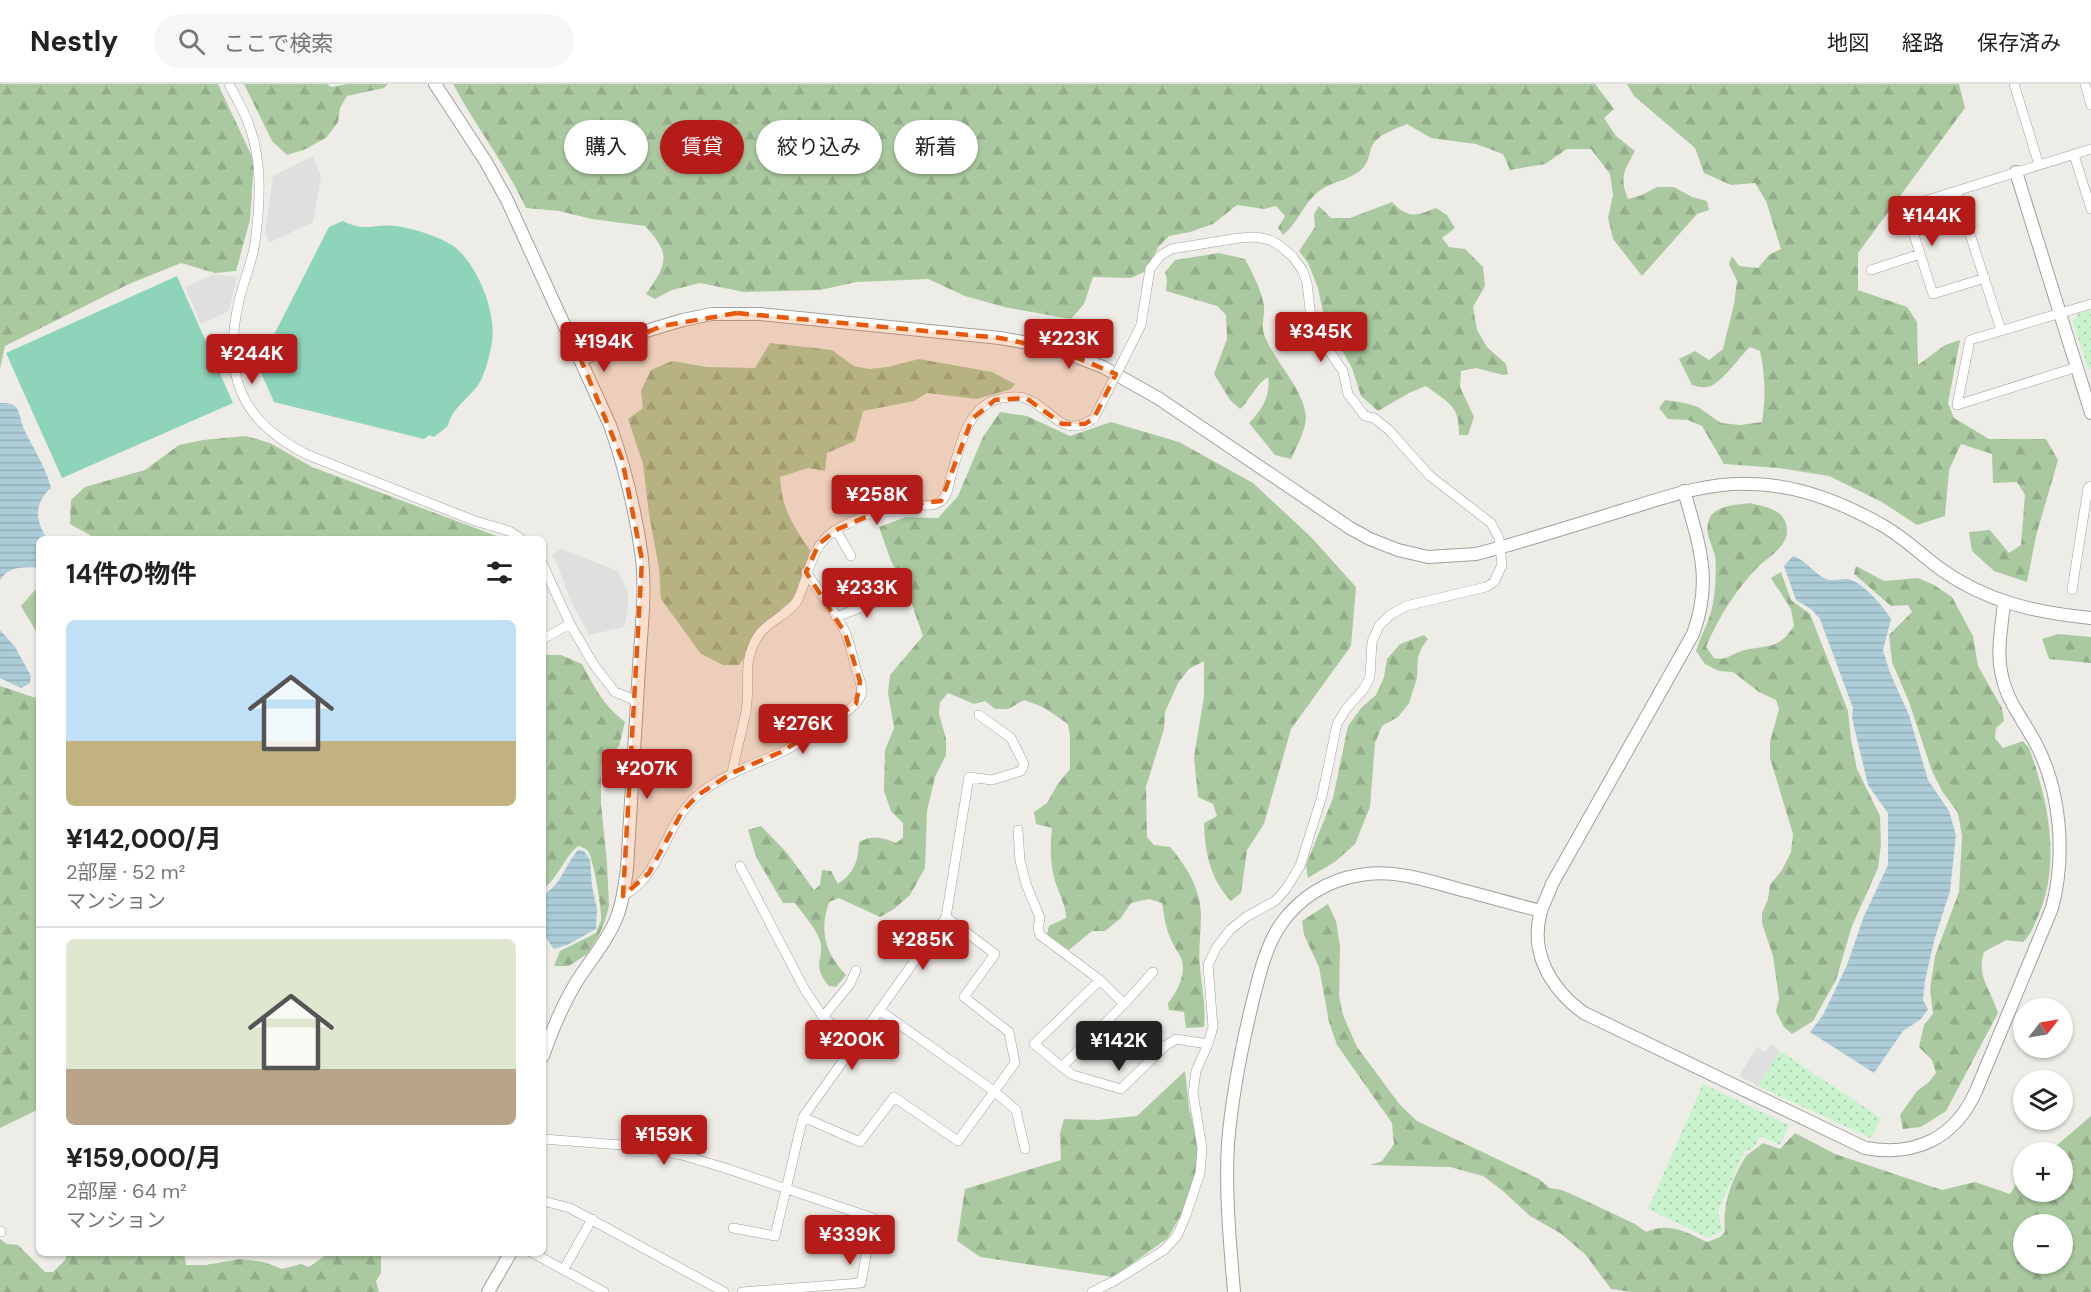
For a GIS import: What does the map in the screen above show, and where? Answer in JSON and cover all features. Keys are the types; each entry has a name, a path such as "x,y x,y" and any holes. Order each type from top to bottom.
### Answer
{"street":[{"path":"229,84 250,127 259,170 255,246 237,308 233,351 235,380 248,406 275,435 289,446 517,536"},
{"path":"435,84 492,171 610,425 622,459 640,550 643,593 627,869 623,896 618,915 560,1013 546,1048"},
{"path":"2014,84 2039,165"},
{"path":"2085,84 2091,105"},
{"path":"1985,278 1933,294 1905,207 2091,149"},
{"path":"2074,155 2091,209"},
{"path":"2016,172 2077,367 2087,381 2091,413"},
{"path":"1956,191 2001,330"},
{"path":"732,773 747,708 747,661 759,634 797,601 806,572 819,544 836,530 889,507 905,504 929,505 941,501 947,491 972,419 982,407 995,400 1011,397 1026,398 1062,424 1073,426 1085,424 1094,418 1141,325 1150,268 1160,256 1171,249 1256,237 1280,245 1303,271 1307,283 1312,326 1343,371 1348,394 1365,416 1374,418 1389,430 1430,476 1491,523 1499,538 1502,565 1494,582 1486,587 1406,606 1390,615 1379,626 1372,642 1370,677 1337,724 1323,796 1300,866 1286,889 1275,901 1246,917 1230,930 1216,948 1208,964 1213,1027 1196,1071 1193,1093 1202,1148 1200,1173 1185,1218 1177,1236 1164,1250 1092,1292"},
{"path":"1871,270 1920,254"},
{"path":"2077,367 1957,405 1970,340 2091,304"},
{"path":"581,360 636,334 712,314 737,313 1000,338 1061,351 1103,367 1158,398 1350,528 1398,550 1428,557 1476,554 1684,491 1731,484 1752,484 1785,488 1828,498 1861,513 1898,535 1943,570 1969,586 2004,602 2057,615 2091,618"},
{"path":"2072,590 2088,488 2091,486"},
{"path":"1684,491 1697,534 1703,569 1703,601 1698,619 1687,644 1552,884 1541,911 1538,928 1542,961 1556,989 1567,1001 1584,1013 1865,1148 1882,1151 1907,1150 1922,1146 1951,1129 1970,1104 2049,916 2058,879 2059,833 2050,779 2039,750 2010,700 2002,677 2000,664 2004,602"},
{"path":"836,530 852,556"},
{"path":"546,572 570,624 594,665 615,692 637,701"},
{"path":"623,896 633,890 649,873 682,812 698,795 732,773 781,752 846,713 856,704 861,695 860,681 845,633 806,572"},
{"path":"836,617 888,597"},
{"path":"546,637 570,624"},
{"path":"733,1228 775,1236 803,1117 946,916 969,777 992,780 1021,771 1024,764 1011,738 979,715"},
{"path":"1018,830 1020,861 1026,884 1040,918 1038,928 1040,935 1100,980 1124,1004"},
{"path":"740,866 806,990 823,1017 855,1043"},
{"path":"1234,1292 1228,1187 1228,1144 1233,1098 1241,1048 1266,954 1280,925 1288,915 1311,893 1340,879 1372,874 1421,879 1541,911"},
{"path":"803,1117 860,1142 894,1097 958,1141 1015,1063 1009,1032 964,997 995,954 946,916"},
{"path":"823,1017 850,984 856,970"},
{"path":"1062,1067 1153,972"},
{"path":"1100,980 1034,1044 1073,1075 1121,1089 1165,1046 1176,1039 1208,1044"},
{"path":"879,1011 994,1091 1016,1110 1025,1149"},
{"path":"546,1139 634,1146 682,1155 873,1218 861,1282 742,1292"},
{"path":"546,1203 570,1208 592,1219 724,1292"},
{"path":"564,1269 592,1219"},
{"path":"488,1292 509,1256"},
{"path":"539,1256 604,1292"}],"highlighted area":[{"path":"737,313 1000,338 1061,351 1116,374 1094,418 1085,424 1062,424 1026,398 995,400 972,419 941,501 889,507 836,530 819,544 806,572 845,633 860,681 856,704 781,752 732,773 698,795 682,812 649,873 623,896 642,560 622,459 581,360 662,326"}],"green space":[{"path":"0,84 218,84 254,161 250,220 236,271 215,273 181,263 129,284 5,346 0,369"},
{"path":"244,84 327,84 331,87 348,84 388,84 384,88 347,96 340,108 338,122 327,137 306,149 287,155 272,141"},
{"path":"453,84 1595,84 1614,109 1604,118 1616,136 1635,151 1623,179 1628,199 1657,187 1674,187 1692,197 1707,201 1709,210 1697,214 1642,276 1613,239 1608,218 1613,195 1610,174 1591,149 1567,149 1545,164 1510,170 1503,154 1476,144 1431,138 1407,124 1378,138 1363,168 1316,194 1283,235 1278,228 1285,216 1276,206 1264,209 1237,205 1213,224 1169,236 1159,246 1146,271 1131,278 1093,277 1084,304 1071,319 1004,307 965,296 928,279 857,282 820,290 744,292 700,283 672,290 655,299 646,294 662,267 663,252 645,226 592,219 559,211 526,208"},
{"path":"1627,84 1959,84 1965,108 1858,253 1858,290 1907,307 1917,322 1918,365 1945,345 1960,340 1948,403 1954,418 1989,439 2046,439 2058,460 2036,536 2027,582 1994,571 1972,551 1969,532 1990,530 2009,553 2021,545 2025,495 2017,482 1993,483 1992,454 1961,444 1949,470 1945,516 1917,525 1882,502 1829,476 1779,468 1724,464 1702,426 1688,420 1668,419 1659,408 1665,400 1698,407 1721,423 1740,425 1762,422 1764,386 1760,351 1750,347 1718,382 1705,387 1692,385 1679,359 1695,351 1709,360 1723,349 1737,281 1729,264 1732,256 1739,266 1758,268 1769,255 1781,249 1766,201 1755,183 1731,185 1704,173 1695,148 1634,96"},
{"path":"1392,202 1403,211 1412,214 1436,208 1447,215 1455,228 1442,238 1449,247 1465,249 1483,267 1485,286 1473,307 1477,330 1487,347 1506,364 1508,374 1503,375 1476,368 1461,371 1460,387 1474,417 1468,435 1459,435 1455,411 1426,386 1378,411 1361,396 1352,368 1323,312 1318,288 1308,263 1299,251 1315,227 1314,214 1319,206 1331,218 1350,218"},
{"path":"343,221 358,226 403,227 445,241 461,253 470,264 484,291 489,306 493,335 485,370 476,388 453,413 448,426 434,437 429,435 424,439 274,402 258,366 329,227"},
{"path":"1219,253 1245,259 1263,300 1264,334 1303,403 1306,414 1305,425 1291,459 1275,455 1249,423 1264,402 1269,384 1268,377 1240,409 1230,400 1214,374 1227,339 1226,315 1217,306 1166,291 1165,272 1175,260"},
{"path":"177,276 233,403 62,478 6,353"},
{"path":"2091,310 2091,370 2088,368 2073,322 2078,314"},
{"path":"770,343 832,350 854,366 869,369 919,359 992,372 1015,384 1011,389 977,399 927,393 914,401 863,411 855,441 827,453 825,471 808,468 780,477 789,516 810,550 797,596 781,609 739,665 723,665 701,654 661,599 659,568 643,464 628,419 643,408 641,391 651,370 672,361 707,367 755,368"},
{"path":"1000,412 1027,416 1070,436 1111,422 1179,442 1253,483 1312,538 1356,587 1351,646 1291,729 1264,824 1247,850 1241,893 1231,901 1213,875 1206,845 1204,823 1217,816 1213,804 1198,797 1194,757 1204,696 1204,661 1189,669 1178,683 1165,712 1164,729 1146,787 1147,837 1154,845 1170,847 1182,862 1199,897 1201,917 1199,961 1204,1027 1186,1028 1184,1012 1169,1010 1168,1003 1178,987 1183,968 1180,956 1171,941 1162,903 1149,899 1131,903 1121,918 1105,931 1092,931 1069,950 1047,934 1049,926 1066,918 1066,913 1052,868 1052,828 1036,824 1034,812 1047,803 1057,785 1070,769 1070,736 1068,724 1043,707 1024,700 1008,709 995,709 985,701 974,704 948,693 940,702 939,714 946,739 946,755 935,777 927,811 925,868 910,895 894,909 880,917 839,898 829,902 824,923 826,942 833,959 846,975 836,987 829,986 820,972 821,945 814,929 795,903 783,903 756,857 748,830 761,826 787,853 814,890 820,885 822,870 831,871 838,884 848,875 858,855 859,842 869,838 878,838 896,843 903,838 903,823 891,811 884,791 885,750 894,728 888,693 890,675 923,636 908,593 891,561 879,527 906,517 938,518 958,496 983,437"},
{"path":"246,436 270,443 312,467 497,536 91,536 70,524 71,500 85,487 145,470 179,445"},
{"path":"1750,503 1779,513 1786,523 1786,536 1776,552 1748,577 1734,596 1706,647 1714,658 1727,658 1741,651 1773,645 1788,634 1794,626 1791,609 1771,578 1781,572 1791,600 1810,614 1848,711 1857,769 1880,816 1881,844 1878,868 1852,926 1836,980 1813,1021 1792,1034 1784,1027 1776,1012 1779,998 1773,956 1762,923 1762,913 1768,899 1770,885 1782,870 1791,852 1793,834 1770,758 1770,742 1779,709 1776,700 1759,692 1733,672 1719,671 1705,664 1696,651 1711,612 1715,592 1716,562 1708,534 1709,520 1720,509"},
{"path":"1856,566 1884,581 1918,578 1952,597 1973,636 1978,666 2002,708 2004,721 1996,728 1995,738 2003,748 2023,741 2029,748 2042,788 2051,852 2046,894 2031,933 2023,942 2006,940 1984,952 1983,976 1998,1013 1946,1111 1921,1127 1903,1129 1900,1115 1917,1091 1936,1073 1932,1060 1919,1047 1924,1025 1933,1014 1930,989 1935,956 1959,892 1962,836 1958,813 1942,791 1932,771 1909,702 1892,662 1889,635 1912,612 1908,605 1891,606 1854,574"},
{"path":"36,590 36,631 21,606"},
{"path":"2058,634 2091,637 2091,663 2049,659 2042,639"},
{"path":"1424,635 1428,639 1418,657 1417,678 1409,703 1398,717 1382,726 1375,743 1370,807 1355,844 1336,861 1308,878 1306,865 1333,798 1348,726 1362,707 1376,695 1384,677 1387,659 1400,644"},
{"path":"546,655 561,655 582,664 605,703 625,722 619,746 601,765 601,804 609,906 598,937 587,954 569,966 554,966 560,951 596,933 601,920 597,883 587,850 578,846 546,886"},
{"path":"0,686 36,698 36,1110 0,1128"},
{"path":"1328,904 1336,921 1340,946 1339,996 1343,1015 1357,1047 1400,1105 1417,1121 1539,1179 1550,1188 1562,1190 1635,1224 1646,1232 1670,1228 1707,1242 1720,1237 1725,1232 1724,1222 1729,1194 1745,1158 1763,1143 1780,1149 1795,1133 1835,1154 1942,1190 1975,1182 2010,1194 2013,1189 2013,1202 2073,1202 2073,1142 2061,1142 2091,1116 2091,1292 1632,1292 1611,1289 1585,1254 1560,1233 1530,1216 1483,1176 1450,1167 1370,1165 1382,1161 1394,1144 1392,1123 1337,1045 1329,1022 1319,967 1304,935 1302,921"},
{"path":"1780,1051 1881,1118 1871,1138 1758,1086"},
{"path":"1185,1071 1189,1108 1198,1144 1197,1170 1187,1204 1168,1238 1113,1277 980,1257 957,1241 965,1189 1061,1160 1060,1133 1064,1119 1097,1120 1137,1116"},
{"path":"1703,1084 1789,1125 1780,1145 1760,1136 1754,1147 1744,1152 1718,1211 1722,1231 1708,1238 1648,1209"},
{"path":"0,1239 7,1244 18,1245 45,1272 53,1272 66,1256 184,1256 186,1265 206,1265 240,1259 264,1262 282,1269 301,1264 309,1267 325,1256 381,1256 381,1273 376,1281 379,1292 0,1292"}],"shaded area":[{"path":"313,156 321,177 313,222 269,243 265,233 273,176"},
{"path":"214,274 237,277 229,311 201,324 185,287"},
{"path":"561,549 618,571 628,592 628,609 624,627 589,635 571,601 556,561 551,555"},
{"path":"1771,1044 1780,1051 1758,1086 1739,1076 1757,1047 1764,1053"}],"water":[{"path":"0,403 7,403 17,408 23,427 42,464 51,488 45,493 39,505 40,525 46,536 36,536 36,567 13,570 0,580"},
{"path":"1793,556 1827,579 1847,579 1859,584 1878,601 1891,619 1883,650 1890,673 1909,715 1928,780 1949,811 1956,835 1950,891 1934,941 1925,981 1923,1000 1928,1009 1921,1019 1903,1031 1874,1073 1810,1032 1823,1015 1847,965 1864,916 1888,865 1888,813 1868,785 1852,718 1853,708 1820,619 1811,609 1796,600 1784,566"},
{"path":"0,630 15,647 31,676 30,683 21,688 0,678"},
{"path":"578,850 584,851 590,860 597,909 596,929 567,945 554,949 546,938 546,893 559,880"}]}
